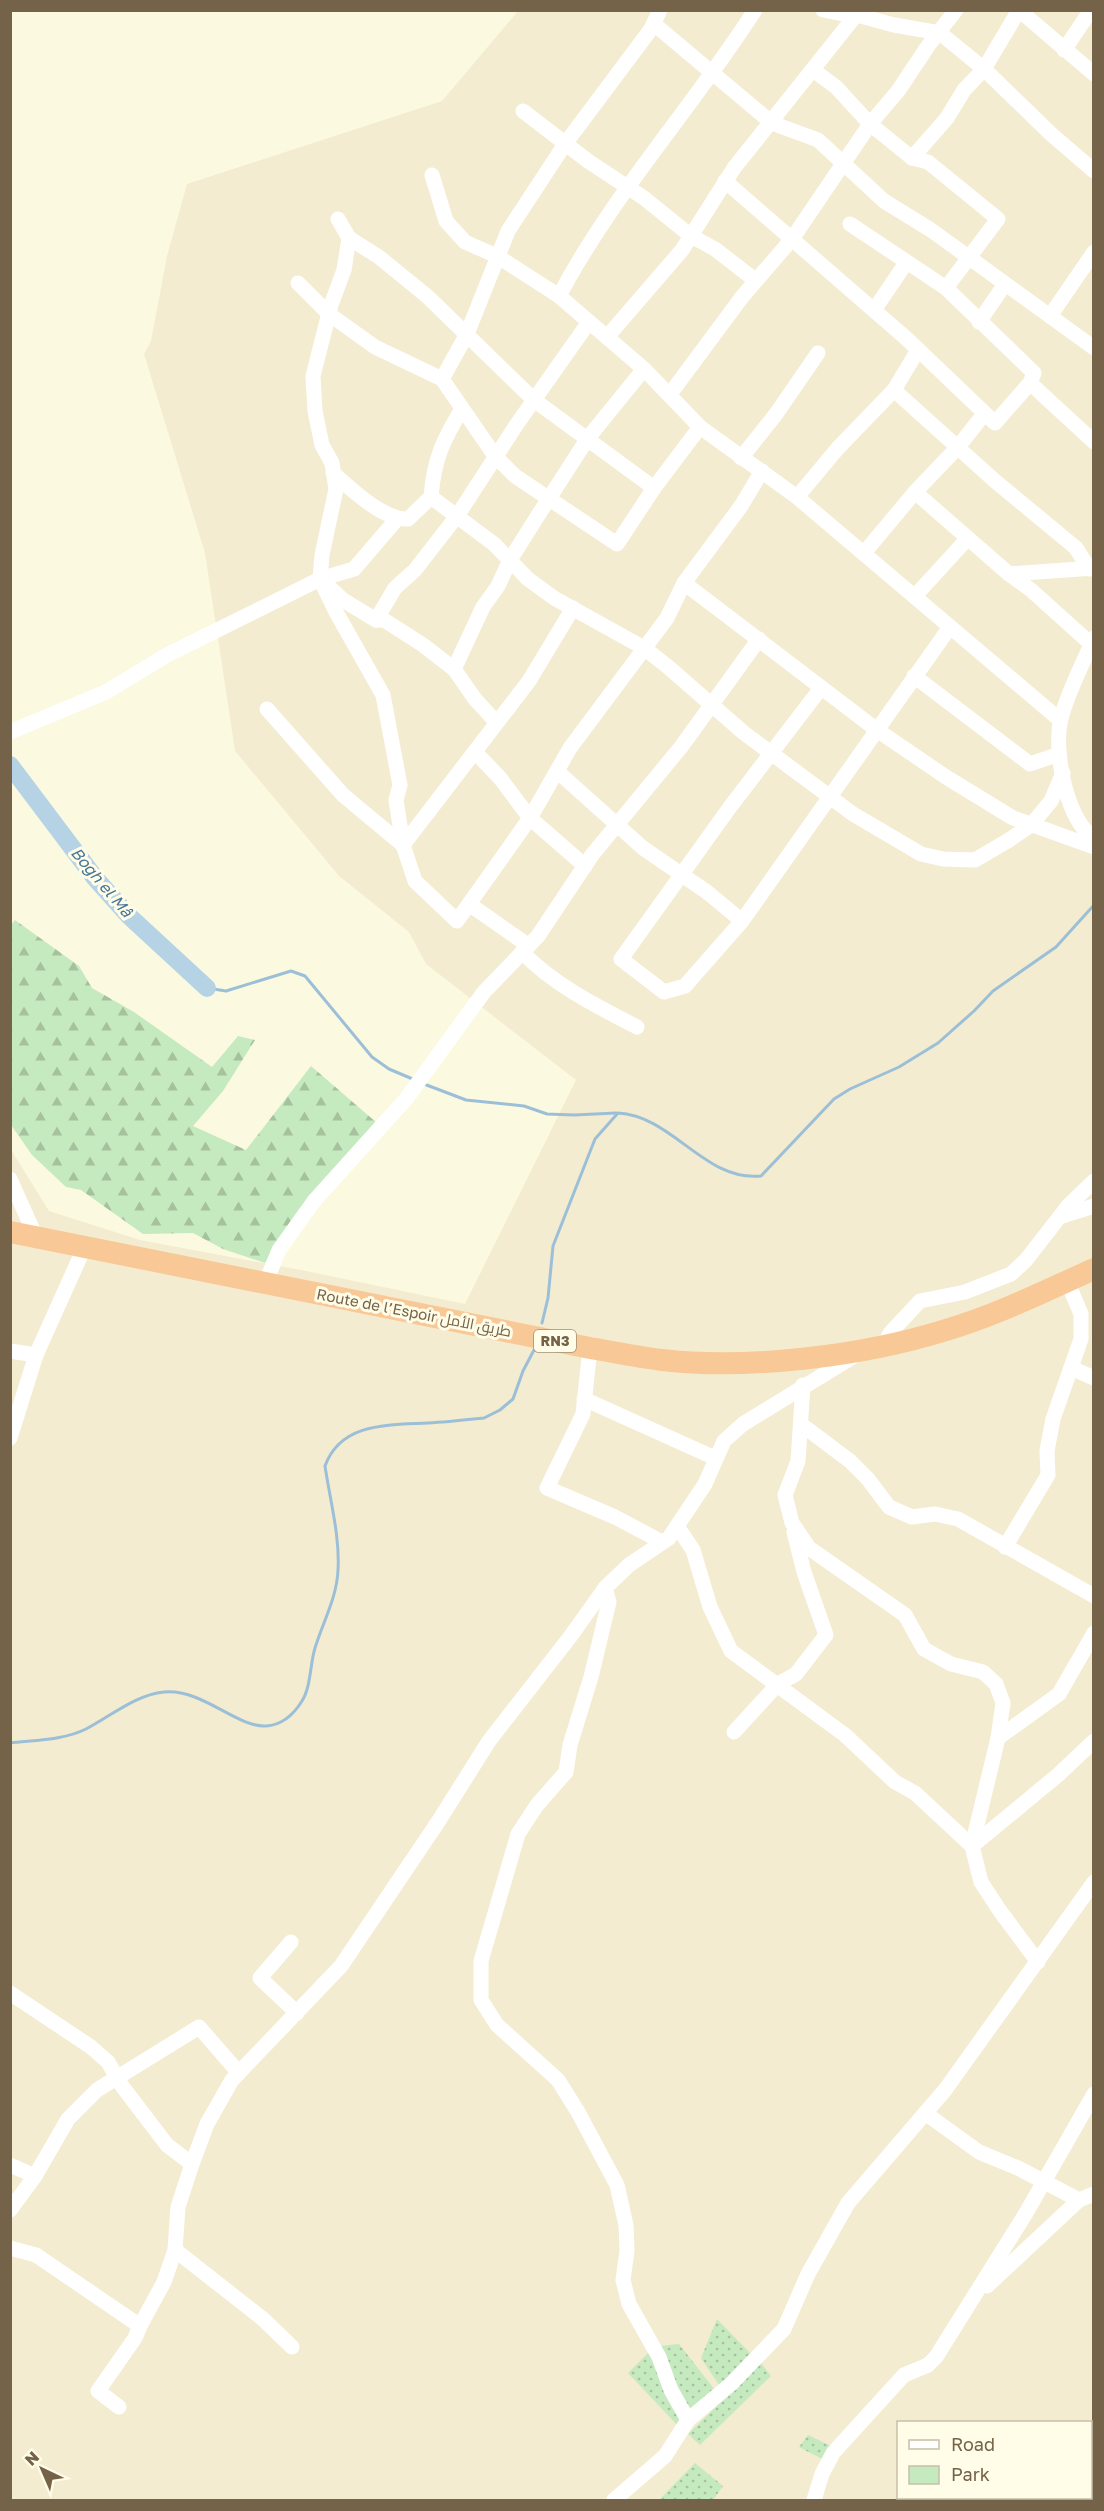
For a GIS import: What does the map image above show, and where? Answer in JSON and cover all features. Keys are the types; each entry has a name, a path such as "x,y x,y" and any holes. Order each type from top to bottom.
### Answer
{"highway":[{"name":"Route de l’Espoir طريق الأمل","path":"10,1232 590,1348 662,1360 703,1363 757,1361 875,1347 945,1331 996,1313 1094,1269"}],"street":[{"path":"560,296 582,254 713,74 755,10"},
{"path":"823,10 853,16 859,13 894,25 940,33 984,69 1051,134 1094,171"},
{"path":"670,394 755,280 792,239 870,124 898,91 928,46 956,10"},
{"path":"912,158 946,118 964,90 984,69 1019,10 1094,74"},
{"path":"1064,50 1091,10"},
{"path":"607,338 682,250 725,181 859,13"},
{"path":"442,379 467,334 508,231 565,144 606,93 657,17 713,74 772,123 818,140 884,201 969,258 1094,348"},
{"path":"813,70 836,87 870,124 912,158 928,162 998,219 946,288"},
{"path":"523,111 691,236 715,249 755,280"},
{"path":"432,174 446,221 465,242 497,256 560,296 644,369 700,427 797,497 1060,720"},
{"path":"725,181 874,310 994,423 1030,383 1034,373 946,288 850,224"},
{"path":"338,219 349,238 379,257 404,277 467,334 534,400 654,488"},
{"path":"349,238 344,270 329,314 313,376 315,411 322,445 332,464 336,489 322,555 320,579 383,695 400,785 396,800 404,845 415,881 457,921 530,818 570,748 667,618 684,583 741,506 762,471"},
{"path":"1050,316 1094,252"},
{"path":"874,310 906,262"},
{"path":"298,283 329,314 375,347 442,379 495,456 515,476 617,544 654,488 700,427"},
{"path":"979,322 1005,284"},
{"path":"376,620 395,588 421,563 457,516 495,456 590,322"},
{"path":"797,497 838,448 894,390 918,350"},
{"path":"741,458 776,414 818,353"},
{"path":"454,669 478,614 498,586 510,560 588,438 644,369"},
{"path":"1030,383 1094,442"},
{"path":"894,390 995,481 1076,548 1091,568"},
{"path":"333,473 359,496 397,519 408,519 431,497 434,467 446,434 462,409"},
{"path":"864,554 984,414"},
{"path":"915,492 1009,574 1092,641 1060,720 1059,754 1071,809 1086,834 1094,838"},
{"path":"431,497 494,544 528,579 573,608 644,648 771,753 885,834 921,854 943,859 975,860 1031,825 1051,801 1063,773"},
{"path":"10,732 106,692 167,655 320,579 354,569 397,519"},
{"path":"915,596 968,538"},
{"path":"1009,574 1091,568"},
{"path":"320,579 343,600 376,620 384,620 423,645 454,669 475,699 496,722"},
{"path":"684,583 877,730 1003,812 1031,825 1094,847"},
{"path":"404,845 529,681 573,608"},
{"path":"821,688 730,807 621,959 664,992 685,986 742,921 950,627"},
{"path":"266,1284 279,1250 314,1202 379,1132 406,1099 484,992 538,936 592,855 681,747 759,639"},
{"path":"914,676 1030,764 1059,754"},
{"path":"267,709 343,795 404,845"},
{"path":"476,753 500,778 530,818 585,867"},
{"path":"558,772 643,848 707,892 742,921"},
{"path":"469,904 526,949 539,970 590,1002 637,1027"},
{"path":"10,1179 36,1237"},
{"path":"119,2407 98,2391 135,2338 164,2282 175,2250 178,2207 192,2164 207,2124 232,2080 341,1966 367,1932 489,1740 570,1637 605,1588 629,1565 669,1538 705,1484 724,1441 743,1424 803,1385 875,1347 920,1301 965,1292 1011,1274 1094,1181"},
{"path":"1060,1217 1094,1206"},
{"path":"10,1438 36,1355 85,1246"},
{"path":"1005,1546 1048,1475 1047,1451 1053,1419 1081,1339 1081,1314 1067,1281"},
{"path":"590,1348 583,1414 547,1488 615,1517 662,1542"},
{"path":"10,1351 36,1355"},
{"path":"1071,1368 1094,1378"},
{"path":"734,1732 778,1684 796,1674 826,1635 804,1572 785,1495 798,1461 803,1385"},
{"path":"584,1399 715,1458"},
{"path":"802,1425 856,1467 889,1507 912,1517 934,1514 958,1519 1094,1596"},
{"path":"792,1523 809,1548 905,1615 924,1649 951,1664 983,1672 996,1684 1003,1703 998,1738 972,1846 981,1882 1038,1962"},
{"path":"677,1526 693,1550 710,1607 731,1651 845,1735 896,1782 915,1793 972,1846"},
{"path":"605,1588 609,1602 591,1677 570,1745 566,1772 537,1805 518,1834 481,1961 481,2000 497,2025 558,2080 617,2185 626,2225 627,2251 623,2280 628,2304 660,2357 671,2390 688,2420"},
{"path":"998,1738 1059,1694 1094,1633"},
{"path":"972,1846 1058,1775 1094,1741"},
{"path":"614,2500 665,2456 688,2420 731,2384 784,2329 808,2274 848,2203 945,2090 1038,1962 1087,1904 1094,1882"},
{"path":"291,1942 260,1978 297,2013"},
{"path":"10,1993 108,2062 117,2078 167,2145 192,2164"},
{"path":"10,2210 35,2176 68,2119 97,2090 199,2027 239,2073"},
{"path":"814,2500 822,2474 833,2453 904,2375 928,2365 936,2357 975,2297 1094,2094"},
{"path":"925,2113 979,2152 1018,2168 1044,2182 1087,2197 975,2297"},
{"path":"10,2165 35,2176"},
{"path":"10,2248 36,2255 140,2326"},
{"path":"175,2250 263,2319 292,2347"}],"shaded area":[{"path":"518,11 1093,11 1093,2500 11,2500 10,1148 49,1211 140,1240 465,1304 576,1080 426,964 409,932 339,876 235,751 205,553 144,354 151,341 167,256 187,184 442,101"}],"green space":[{"path":"15,920 79,966 92,988 134,1012 212,1067 238,1036 255,1040 223,1091 193,1126 246,1150 311,1066 377,1123 282,1235 265,1263 223,1249 193,1233 143,1234 81,1190 66,1187 32,1155 11,1125 10,926"},
{"path":"717,2319 753,2356 721,2388 701,2358"},
{"path":"679,2344 715,2390 688,2410 659,2346"},
{"path":"650,2351 683,2420 679,2427 628,2373"},
{"path":"761,2363 771,2376 700,2445 688,2434"},
{"path":"808,2435 833,2447 826,2461 799,2447"},
{"path":"695,2463 723,2486 713,2500 659,2500"}],"waterway":[{"name":"Bogh el Mâ","path":"10,765 95,878 129,916 207,988"},
{"path":"542,1323 548,1298 553,1246 595,1139 618,1113 638,1117 656,1125 723,1169 741,1175 761,1176 834,1099 850,1089 899,1067 938,1043 993,991 1056,947 1094,905"},
{"path":"207,988 226,991 291,971 305,976 372,1057 389,1069 415,1080"},
{"path":"424,1084 466,1100 524,1106 547,1114 616,1113"},
{"path":"10,1743 49,1739 77,1733 143,1697 164,1692 178,1692 192,1696 255,1725 277,1724 287,1718 299,1706 305,1695 315,1648 337,1580 338,1544 325,1466 332,1452 342,1441 368,1429 398,1424 484,1418 500,1410 513,1399 523,1371 534,1350"}]}
